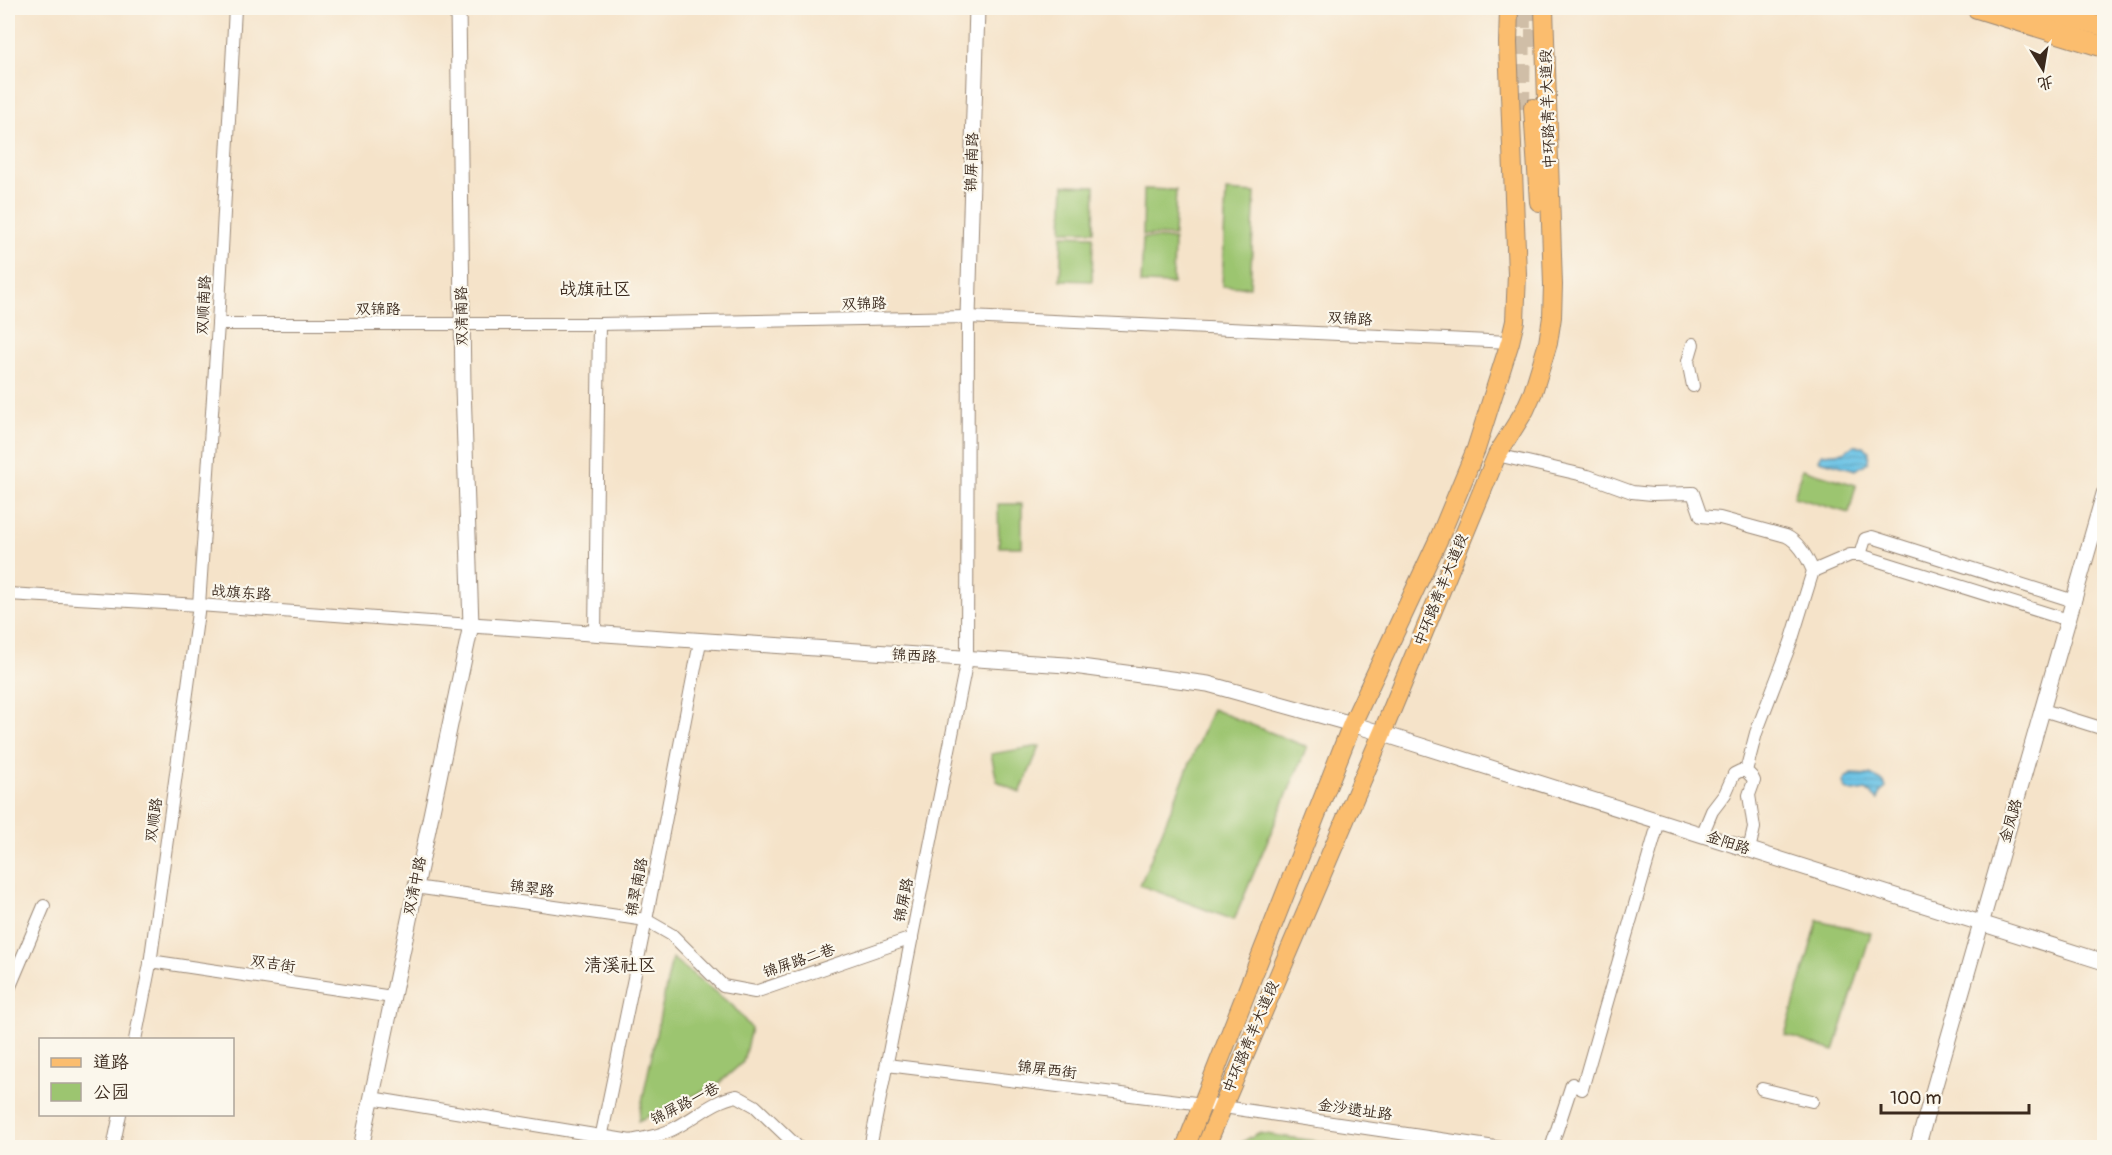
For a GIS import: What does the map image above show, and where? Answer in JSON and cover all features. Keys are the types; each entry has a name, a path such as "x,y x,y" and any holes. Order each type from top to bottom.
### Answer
{"highway":[{"path":"1977,8 2104,47"}],"main road":[{"name":"中环路青羊大道段","path":"1185,1148 1352,724 1440,536 1476,449 1515,321 1517,274 1508,43 1509,8"},
{"name":"中环路青羊大道段","path":"1205,1148 1497,455 1520,419 1542,366 1552,317 1553,285 1544,8"},
{"path":"1986,8 2104,41"},
{"path":"2034,8 2104,27"},
{"path":"1476,449 1505,392 1522,338 1527,309 1527,109 1542,248 1540,317 1531,362 1506,422 1497,455"}],"street":[{"name":"双顺南路","path":"199,605 218,324 235,8"},
{"name":"双清南路","path":"458,8 471,625"},
{"name":"锦屏南路","path":"968,317 977,8"},
{"name":"双锦路","path":"218,324 599,324 968,317 1509,342"},
{"name":"锦屏路","path":"870,1148 967,659 968,317"},
{"path":"595,634 599,324"},
{"path":"1693,344 1688,361 1693,386"},
{"path":"1497,455 1588,476 1632,492 1693,493 1701,516 1720,518 1790,538 1799,547 1814,571"},
{"name":"金凤路","path":"1917,1148 2103,503"},
{"path":"1860,555 1865,539 1872,537 2074,601"},
{"path":"1746,771 1759,725 1791,642 1814,571 1850,555 1860,555 2068,620"},
{"name":"战旗东路","path":"8,594 471,625"},
{"name":"双顺路","path":"135,1038 150,961 199,605"},
{"name":"锦西路","path":"471,625 1066,665 1208,684 1352,724"},
{"name":"双清中路","path":"361,1148 414,887 471,625"},
{"name":"锦翠南路","path":"600,1142 700,642"},
{"path":"2043,710 2104,729"},
{"name":"金阳路","path":"1352,724 2104,962"},
{"path":"1702,835 1712,811 1725,794 1734,774 1746,771"},
{"path":"1746,771 1754,781 1749,795 1754,828 1749,850"},
{"path":"1551,1148 1572,1084 1582,1089 1659,821"},
{"name":"锦翠路","path":"414,887 646,920"},
{"path":"9,983 44,906"},
{"name":"锦屏路二巷","path":"646,920 672,935 723,986 754,992 912,938"},
{"name":"双吉街","path":"150,961 392,997"},
{"name":"锦屏西街","path":"887,1065 1203,1104"},
{"path":"1762,1089 1812,1101"},
{"name":"锦屏路一巷","path":"600,1142 632,1141 655,1136 676,1127 723,1098 737,1096 755,1106 799,1148"},
{"path":"371,1098 600,1142"},
{"name":"金沙遗址路","path":"1203,1104 1380,1128 1502,1148"},
{"path":"113,1148 120,1116"}],"green space":[{"path":"1064,185 1095,186 1094,231 1062,231"},
{"path":"1144,189 1176,190 1174,236 1143,235"},
{"path":"1226,191 1255,193 1250,287 1222,286"},
{"path":"1062,235 1093,236 1092,281 1060,280"},
{"path":"1143,238 1174,239 1173,284 1141,283"},
{"path":"1802,469 1856,485 1849,513 1794,497"},
{"path":"998,504 1022,504 1022,547 999,547"},
{"path":"1212,709 1307,747 1234,920 1140,885"},
{"path":"1040,746 1020,793 997,781 991,754"},
{"path":"1818,920 1871,933 1834,1051 1785,1035"},
{"path":"672,958 733,1006 751,1028 743,1062 717,1085 638,1121"},
{"path":"1258,1133 1358,1147 1233,1147"}],"water":[{"path":"1853,446 1863,446 1869,451 1868,462 1856,470 1819,460 1822,454 1844,452"},
{"path":"1852,774 1870,775 1884,782 1886,788 1880,793 1878,800 1866,790 1853,792 1846,789 1843,783 1845,778"}],"tunnel":[{"path":"1521,109 1522,8"},
{"path":"1534,8 1534,47"}],"district":[{"name":"战旗社区","path":"595,289"},
{"name":"清溪社区","path":"620,965"}]}
